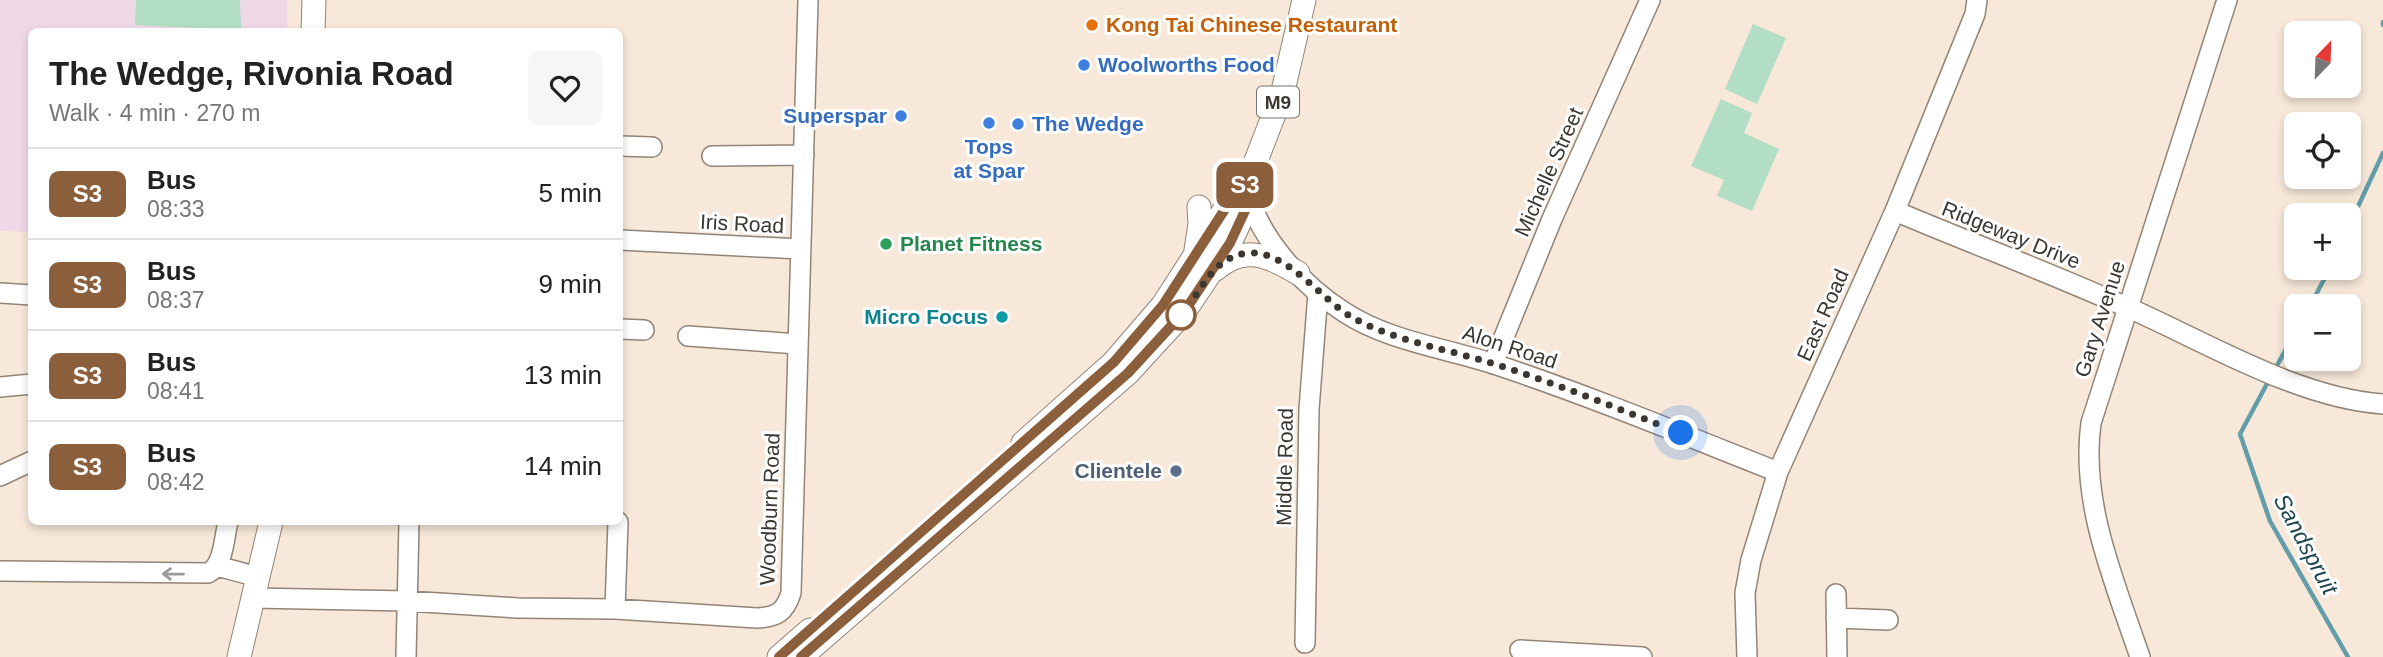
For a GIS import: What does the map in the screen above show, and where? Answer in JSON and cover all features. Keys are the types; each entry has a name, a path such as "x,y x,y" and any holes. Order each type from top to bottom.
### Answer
{"main road":[{"path":"313,28 314,0"},
{"name":"M9","path":"779,657 1114,362 1241,219 1245,192 1283,91 1304,0"},
{"path":"1199,207 1200,268 1251,253 1274,259 1298,273"},
{"name":"M9","path":"801,657 1128,373 1184,312 1200,268"},
{"path":"239,657 270,525"}],"street":[{"name":"Woodburn Road","path":"218,566 255,587 407,601 518,608 615,609 757,618 773,617 784,609 791,593 808,0"},
{"name":"Michelle Street","path":"1493,364 1552,219 1650,0"},
{"name":"East Road","path":"1747,657 1745,593 1751,560 1778,472 1895,211 1975,14 1977,0"},
{"name":"Gary Avenue","path":"2140,657 2100,538 2089,456 2091,423 2227,0"},
{"path":"623,146 652,147"},
{"path":"712,156 804,155"},
{"name":"Ridgeway Drive","path":"1895,211 2127,307 2296,382 2334,396 2383,404"},
{"name":"Alon Road","path":"1241,219 1318,293 1368,325 1493,364 1608,405 1778,472"},
{"name":"Iris Road","path":"623,240 800,249"},
{"path":"0,293 28,295"},
{"name":"Middle Road","path":"1305,643 1309,409 1318,293"},
{"path":"623,329 644,330"},
{"path":"688,336 798,344"},
{"path":"0,387 28,384"},
{"path":"0,476 28,463"},
{"path":"0,571 201,574 214,571 218,566 227,525"},
{"path":"406,657 409,525"},
{"path":"615,609 618,525"},
{"path":"1836,594 1837,657"},
{"path":"1836,618 1888,620"},
{"path":"1520,650 1642,657"}],"shaded area":[{"path":"0,0 287,0 287,28 28,28 28,232 0,231"}],"green space":[{"path":"136,0 240,0 241,28 135,25"},
{"path":"1753,24 1786,38 1757,104 1725,89"},
{"path":"1721,99 1752,113 1744,133 1779,149 1752,211 1717,196 1724,180 1691,166"}],"waterway":[{"name":"Sandspruit","path":"2360,203 2383,153"},
{"name":"Sandspruit","path":"2316,294 2324,280"},
{"name":"Sandspruit","path":"2275,369 2284,353"},
{"name":"Sandspruit","path":"2269,380 2240,434 2270,521 2348,657"}],"bus line":[{"name":"S3","path":"779,657 1114,362 1163,305 1236,192 1248,183 1250,200 1230,243 1184,312 1128,373 801,657"}],"place":[{"name":"Kong Tai Chinese Restaurant","path":"1092,25"},
{"name":"Woolworths Food","path":"1084,65"},
{"name":"Superspar","path":"901,116"},
{"name":"Tops at Spar","path":"989,123"},
{"name":"The Wedge","path":"1018,124"},
{"name":"Planet Fitness","path":"886,244"},
{"name":"Micro Focus","path":"1002,317"},
{"name":"Clientele","path":"1176,471"}],"route":[{"path":"1181,315 1206,277 1230,257 1251,253 1274,259 1298,273 1344,313 1368,325 1493,364 1681,433"}]}
